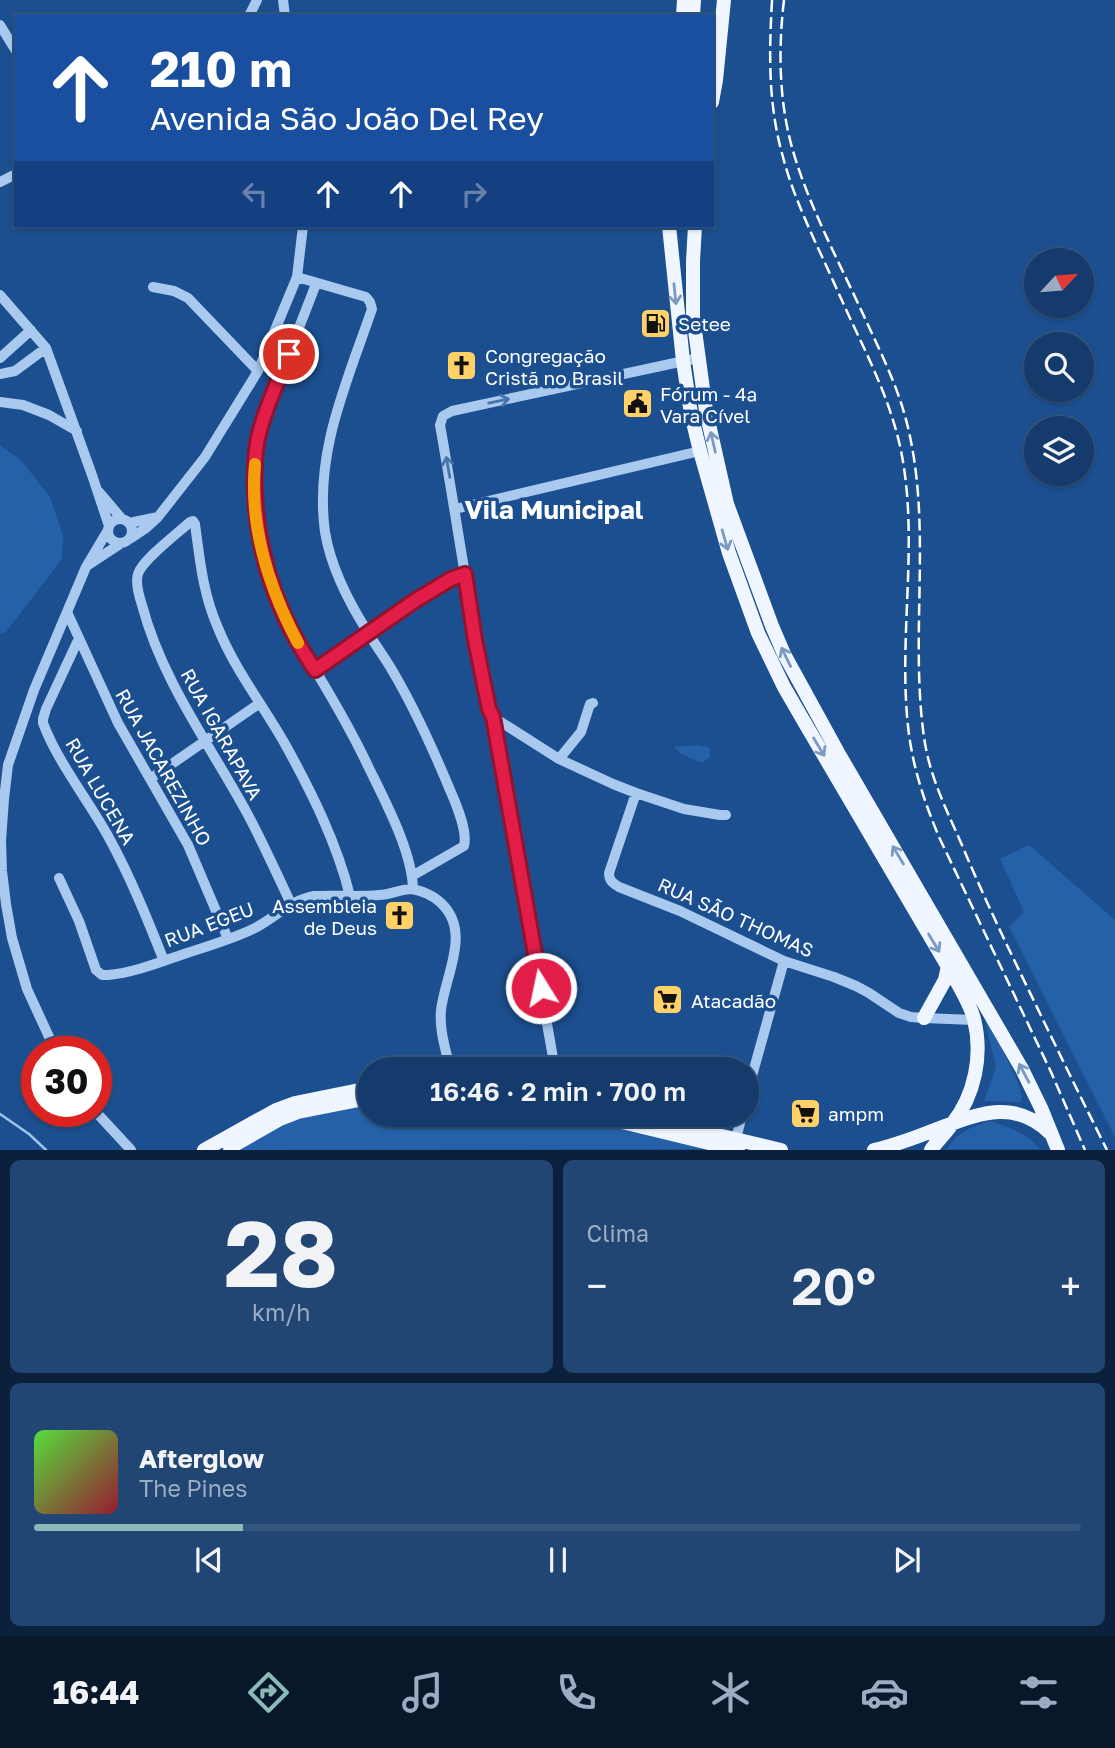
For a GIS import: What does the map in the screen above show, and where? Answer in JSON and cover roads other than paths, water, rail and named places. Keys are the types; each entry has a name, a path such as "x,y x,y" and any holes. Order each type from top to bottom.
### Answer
{"main road":[{"path":"714,87 724,0"},
{"path":"722,27 729,0"},
{"path":"669,228 682,361 691,414 729,553 758,633 790,697 948,966 974,1020 977,1061 968,1096 953,1123 931,1150"},
{"path":"695,228 694,316 706,411 727,505 772,626 784,654 840,756 1022,1069 1058,1150"},
{"path":"924,1018 945,980 948,966"},
{"path":"204,1150 276,1110 295,1103 357,1090"},
{"path":"230,1150 236,1143 298,1112 357,1100"},
{"path":"874,1150 976,1114 993,1112 1028,1118 1052,1135"},
{"path":"649,1127 781,1150"},
{"path":"676,1127 737,1144"}],"street":[{"path":"0,25 14,48"},
{"path":"86,567 146,528 158,517 222,432 258,370 297,277 303,228"},
{"path":"297,277 366,297 372,309 328,444 322,501 331,558 348,597 397,678 433,748 456,803 465,835 464,846 412,876"},
{"path":"316,284 260,430 254,473 260,543 267,572 292,631 365,759 404,848 413,889 436,898 446,908 454,923 456,936 453,962 442,1010 441,1027 447,1057"},
{"path":"153,287 174,291 188,298 258,370"},
{"path":"0,295 46,348 97,490 110,538 116,543 125,541 132,530 97,490"},
{"path":"0,358 31,330"},
{"path":"0,374 15,371 46,348"},
{"path":"553,1057 491,713 475,640 440,425 443,416 452,411 698,358"},
{"path":"0,402 23,405 49,415 77,431"},
{"path":"455,509 700,451"},
{"path":"49,1036 27,989 12,938 6,904 1,841 8,765 34,690 86,567 108,528 114,521 158,517"},
{"name":"RUA IGARAPAVA","path":"260,703 237,668 218,629 202,581 195,524 192,522 146,561 137,576 139,596 162,660 187,711 248,814 291,904"},
{"path":"315,670 437,586 465,574"},
{"name":"RUA JACAREZINHO","path":"67,612 118,723 188,845 228,939"},
{"name":"RUA LUCENA","path":"79,638 44,712 43,723 54,747 121,860 164,961"},
{"path":"150,779 260,703 285,744 322,817 350,896"},
{"path":"559,759 581,732 587,708 593,703"},
{"path":"491,713 559,759 636,793 684,809 726,815"},
{"name":"RUA SÃO THOMAS","path":"636,793 609,873 611,881 619,887 680,911 784,961 834,977 869,993 900,1013 911,1017 974,1020"},
{"name":"RUA EGEU","path":"60,878 98,973 108,975 164,961 254,929 306,897 382,895 413,889"},
{"path":"757,1057 784,961"},
{"path":"108,1127 120,1150"},
{"path":"108,1127 131,1150"}],"waterway":[{"path":"0,1114 29,1134 46,1150"}],"railway":[{"path":"772,0 772,99 786,169 807,224 882,388 900,446 906,481 909,551 906,691 912,755 919,783 939,837 1051,1072 1085,1150"},
{"path":"784,0 781,76 793,151 816,213 891,377 905,416 914,456 920,536 920,697 931,769 991,912 1107,1150"}],"place":[{"name":"Setee","path":"655,323"},
{"name":"Congregação Cristã no Brasil","path":"462,366"},
{"name":"Fórum - 4ª Vara Cível","path":"637,404"},
{"name":"Assembleia de Deus","path":"400,916"},
{"name":"Atacadão","path":"668,1000"},
{"name":"ampm","path":"805,1113"}],"district":[{"name":"Vila Municipal","path":"554,509"}]}
